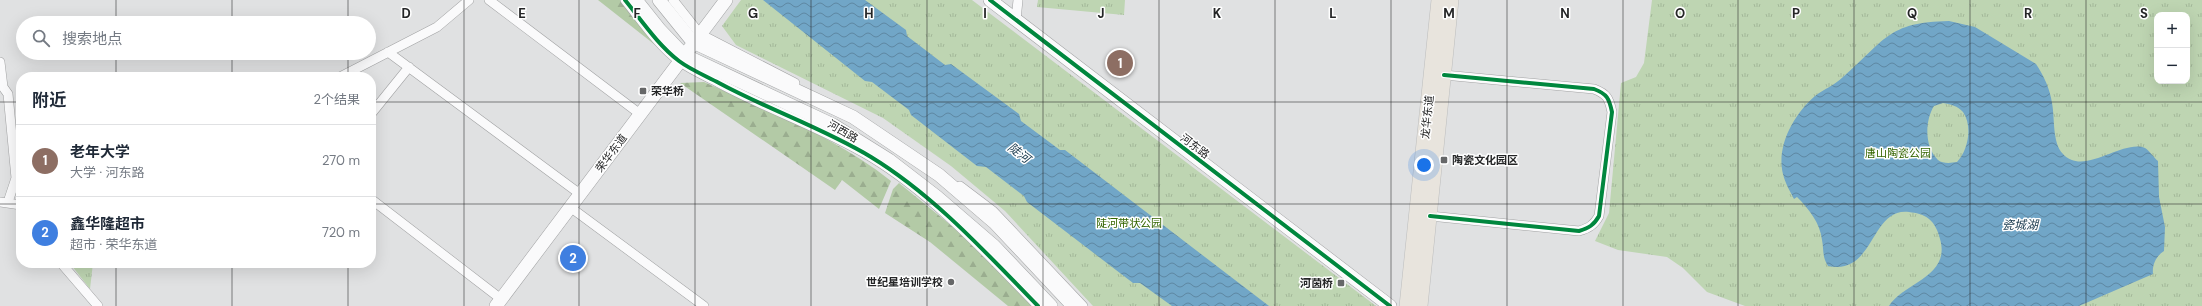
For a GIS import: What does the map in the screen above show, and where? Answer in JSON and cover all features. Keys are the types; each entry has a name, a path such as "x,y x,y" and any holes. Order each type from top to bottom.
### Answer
{"main road":[{"name":"河西路","path":"636,0 682,59 833,125 889,160 937,197 994,246 1051,306"},
{"name":"河西路","path":"659,0 696,38 853,117 939,175 995,223 1073,306"},
{"name":"荣华东道","path":"499,303 682,59 696,38 726,0"},
{"name":"河东路","path":"990,0 1390,306"},
{"name":"龙华东道","path":"1407,306 1439,0"},
{"name":"龙华东道","path":"1420,306 1451,0"}],"street":[{"path":"376,58 437,27 469,0"},
{"path":"489,0 640,114"},
{"path":"626,0 666,50 747,98 827,133 872,158 917,190 960,227 1038,306"},
{"path":"673,0 696,38 855,114 933,165 993,210 1084,306"},
{"path":"1016,20 1018,0"},
{"path":"388,52 580,194"},
{"path":"350,72 373,60"},
{"path":"0,62 3,87 8,94 16,159"},
{"path":"376,108 408,67"},
{"path":"1430,216 1579,231 1587,229 1595,224 1599,216 1612,112 1609,98 1604,92 1594,89 1444,75"},
{"path":"16,179 4,202 16,204"},
{"path":"376,203 499,303"},
{"path":"570,207 704,306"},
{"path":"65,268 98,306"}],"green space":[{"path":"598,0 622,0 659,48"},
{"name":"陡河带状公园","path":"741,0 972,0 1376,306 1093,306 1005,211 951,166 883,118 736,45 722,26"},
{"path":"1038,0 1125,0 1124,15 1037,7"},
{"name":"唐山陶瓷公园","path":"1652,0 2202,0 2202,306 1745,306 1707,292 1683,268 1667,257 1618,250 1595,241 1609,213 1621,83 1636,77 1644,63"},
{"path":"704,82 777,114 825,138 870,165 891,181 879,209 842,180 835,190 680,83"},
{"path":"899,183 958,231 1032,306 1008,306 930,242 885,213 893,189"},
{"path":"74,268 92,268 90,289"}],"water":[{"name":"陡河","path":"763,0 865,0 906,30 907,36 945,65 951,64 1019,114 1021,121 1060,150 1065,150 1269,306 1172,306 1140,283 1133,283 1027,202 1024,196 986,167 977,166 911,115 909,110 872,82 865,81"},
{"name":"瓷城湖","path":"1949,21 1975,27 2036,64 2050,93 2057,144 2063,154 2072,160 2081,162 2092,160 2125,148 2136,147 2145,148 2158,161 2159,197 2165,227 2164,251 2155,261 2153,274 2079,306 1889,306 1896,298 1933,271 1939,262 1942,252 1940,239 1933,223 1924,216 1909,212 1896,213 1886,220 1864,252 1855,261 1843,266 1828,266 1824,256 1819,228 1806,206 1797,197 1794,199 1783,174 1782,153 1788,131 1807,103 1822,91 1840,80 1888,36 1912,25 1928,22","holes":["1943,103 1959,108 1963,112 1968,124 1968,138 1964,152 1957,162 1945,163 1938,160 1933,155 1928,141 1927,133 1931,112 1934,106"]}],"cycle path":[{"path":"625,0 657,40 671,55 684,64 738,93 853,147 894,172 917,189 980,246 1038,306"},
{"path":"990,0 1390,306"},
{"path":"1430,216 1579,231 1588,227 1593,224 1599,216 1612,112 1607,97 1594,89 1444,75"}],"place":[{"name":"老年大学","path":"1120,63"},
{"name":"荣华桥","path":"643,91"},
{"name":"陶瓷文化园区","path":"1444,160"},
{"name":"鑫华隆超市","path":"573,258"},
{"name":"世纪星培训学校","path":"951,282"},
{"name":"河茵桥","path":"1341,283"}]}
